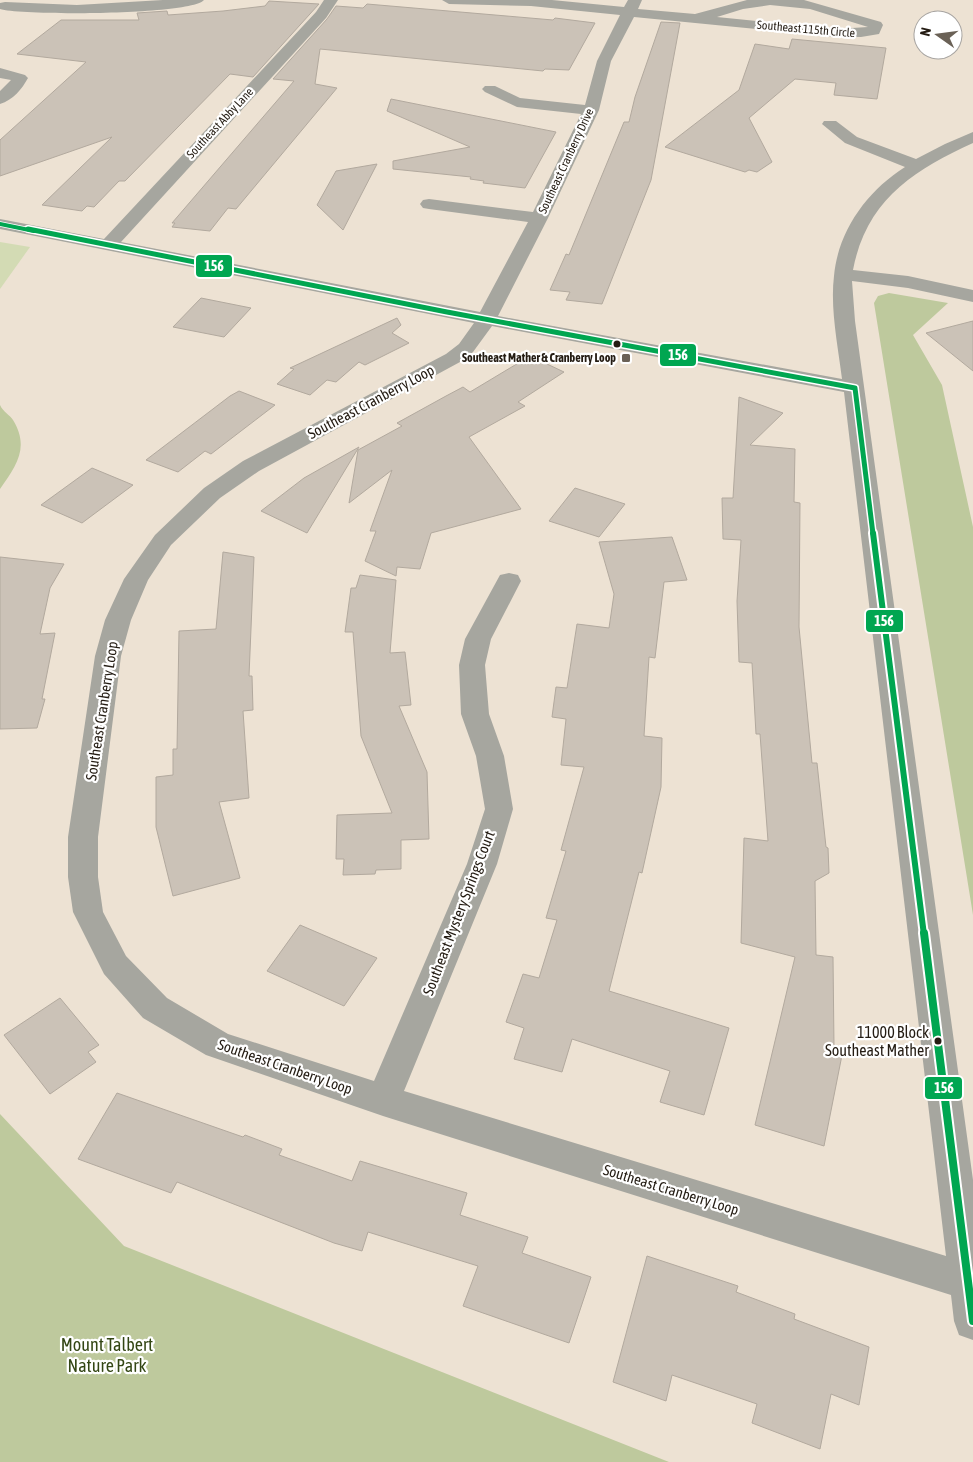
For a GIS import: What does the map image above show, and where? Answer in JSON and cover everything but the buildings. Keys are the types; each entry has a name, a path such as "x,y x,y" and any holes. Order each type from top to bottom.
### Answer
{"street":[{"path":"6,5 47,10 96,10 197,0"},
{"name":"Southeast Abby Lane","path":"108,245 321,15 331,0"},
{"name":"Southeast 115th Circle","path":"449,0 632,6 694,19 836,33 874,31 876,25 808,4 784,0 756,2 694,19"},
{"name":"Southeast Cranberry Drive","path":"486,319 539,218 591,110 604,61 632,6"},
{"path":"0,73 20,78 16,87 0,99"},
{"path":"490,89 517,102 591,110"},
{"path":"830,124 851,140 916,165"},
{"path":"973,137 916,165 881,195 861,221 851,242 843,274 843,298 854,388 973,1322"},
{"path":"429,204 539,218"},
{"path":"0,224 486,319 854,388"},
{"path":"843,274 908,282 973,296"},
{"name":"Southeast Cranberry Loop","path":"486,319 480,332 466,348 453,358 251,466 212,493 163,540 136,579 118,620 108,656 83,836 83,877 88,912 115,965 155,1008 218,1045 383,1100 968,1281"},
{"name":"Southeast Mystery Springs Court","path":"383,1100 482,864 499,809 490,756 475,714 472,665 478,639 509,581"}],"green space":[{"path":"0,242 30,247 0,289"},
{"path":"889,293 948,303 913,335 942,385 973,527 973,915 874,303 878,296"},
{"path":"0,405 13,420 18,430 21,448 16,464 0,489"},
{"name":"Mount Talbert Nature Park","path":"0,1114 124,1246 669,1462 0,1462"}],"transit line":[{"name":"156","path":"0,224 447,312 855,388"},
{"name":"156","path":"855,388 973,1321"}],"place":[{"name":"Southeast Mather & Cranberry Loop","path":"626,358"},
{"name":"11000 Block Southeast Mather","path":"938,1041"}]}
